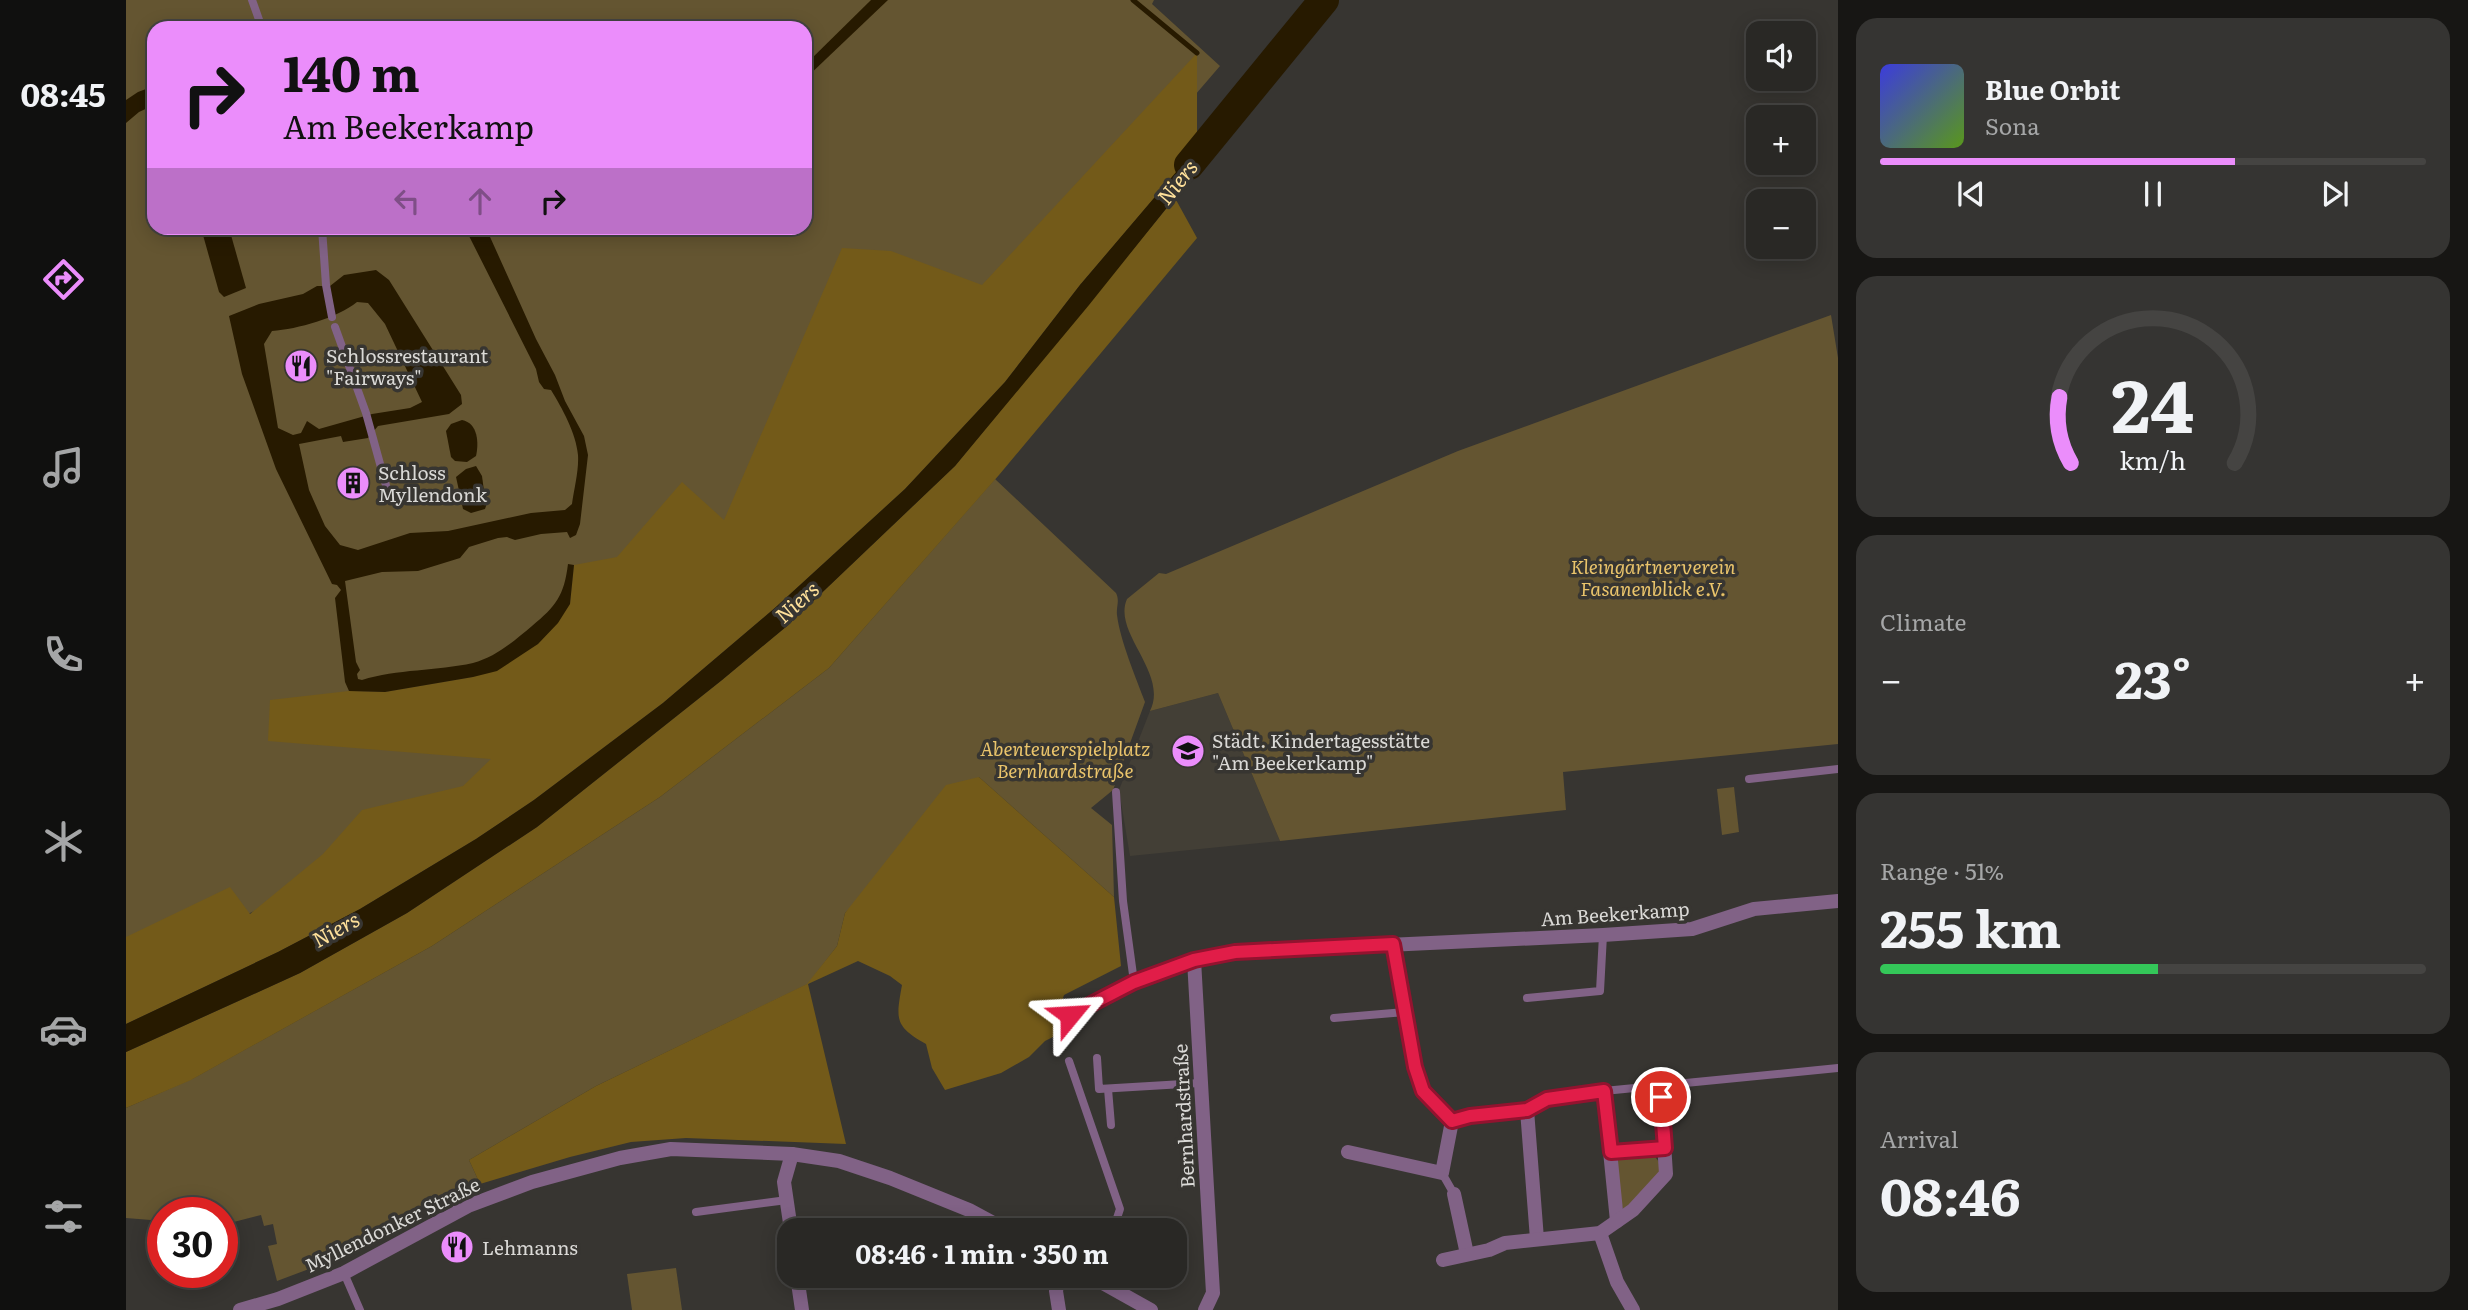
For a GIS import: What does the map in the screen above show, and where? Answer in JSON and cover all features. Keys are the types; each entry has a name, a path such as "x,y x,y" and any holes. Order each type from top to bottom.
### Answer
{"street":[{"name":"Am Beekerkamp","path":"1070,1015 1134,982 1194,960 1235,952 1692,929 1754,909 1838,901"},
{"path":"1348,1152 1442,1173 1452,1121 1423,1091 1415,1067 1393,944"},
{"name":"Bernhardstraße","path":"1194,960 1213,1293 1205,1310"},
{"path":"1604,1091 1617,1221"},
{"path":"1443,1260 1489,1250 1505,1243 1600,1233 1633,1210 1666,1174 1661,1097"},
{"path":"1527,1110 1537,1239"},
{"path":"1611,1152 1665,1148"},
{"name":"Myllendonker Straße","path":"240,1310 278,1299 344,1273 468,1206 532,1182 620,1158 671,1149 792,1154 839,1161 890,1178 984,1218"},
{"path":"789,1218 784,1182 792,1154"},
{"path":"1454,1194 1466,1254"},
{"path":"1600,1233 1617,1282 1633,1310"},
{"path":"799,1288 802,1310"},
{"path":"1057,1288 1059,1310"},
{"path":"1112,1288 1151,1310"}],"lane":[{"path":"254,1 260,21"},
{"path":"322,235 326,285 332,317"},
{"path":"335,327 366,413 387,489"},
{"path":"1749,779 1838,769"},
{"path":"1116,792 1123,901 1134,982"},
{"path":"1527,998 1600,991 1603,935"},
{"path":"1334,1018 1405,1012"},
{"path":"1097,1058 1099,1089 1200,1083"},
{"path":"1069,1061 1121,1209 1118,1218"},
{"path":"1452,1121 1470,1116 1527,1110 1547,1099 1604,1091 1838,1068"},
{"path":"1108,1088 1111,1125"},
{"path":"1442,1173 1454,1194"},
{"path":"696,1212 787,1200"},
{"path":"344,1273 360,1310"}],"shaded area":[{"path":"1197,53 1197,148 1080,285 1005,382 905,489 776,607 663,703 534,800 476,839 360,909 278,952 126,1024 126,937 230,887 250,914 323,854 362,810 463,786 491,759 268,741 270,700 349,691 385,692 473,677 538,644 570,604 574,565 617,557 682,482 724,520 842,248 891,251 982,285"},
{"path":"1175,198 1197,238 999,475 829,668 660,797 432,946 191,1080 126,1108 126,1052 300,973 407,913 537,827 787,626 955,466"},
{"name":"Städt. Kindertagesstätte \"Am Beekerkamp\"","path":"1218,693 1280,841 1130,856 1119,790 1150,711"},
{"path":"979,777 1114,897 1121,966 1064,995 1060,1007 1071,1028 1045,1041 1029,1057 1001,1073 945,1090 932,1068 926,1044 908,1032 900,1021 902,985 890,976 858,961 808,984 846,1144 686,1138 631,1142 480,1184 469,1160 596,1086 807,984 837,946 845,913 946,785"}],"green space":[{"path":"126,0 1154,0 1152,4 1220,66 961,367 683,636 332,876 126,969"},
{"name":"Kleingärtnerverein Fasanenblick e.V.","path":"1831,315 1838,358 1838,744 1563,772 1566,810 1280,841 1218,693 1150,711 1154,697 1152,682 1127,626 1124,612 1127,599 1159,573 1166,574 1458,451"},
{"name":"Abenteuerspielplatz Bernhardstraße","path":"995,479 1117,596 1121,636 1145,702 1113,790 1091,808 1112,825 1114,897 979,777 845,913 837,946 808,984 596,1086 469,1160 480,1184 333,1260 277,1281 268,1246 277,1244 273,1224 264,1226 261,1215 238,1221 238,1197 147,1197 147,1220 126,1218 126,1108 194,1078 432,946 660,797 829,668"},
{"path":"1734,787 1739,832 1722,835 1717,789"},
{"path":"1619,1153 1653,1154 1659,1162 1659,1173 1623,1212 1615,1159"},
{"path":"676,1268 682,1310 632,1310 627,1274"}],"water":[{"path":"871,0 888,0 812,72 812,58"},
{"path":"147,89 147,108 126,123 126,100"},
{"path":"1211,131 1221,140 955,466 787,626 537,827 407,913 300,973 126,1052 126,1024 278,952 360,909 476,839 534,800 663,703 776,607 905,489 1005,382 1080,285"},
{"path":"203,235 231,235 246,288 224,297 219,292"},
{"path":"469,235 489,235 565,401 584,436 588,455 580,524 576,535 570,538 567,532 515,540 498,538 469,547 460,558 418,571 382,572 345,581 356,662 360,670 358,679 459,666 489,657 518,637 553,606 564,584 568,564 574,565 570,604 558,623 538,644 497,671 385,692 349,691 345,682 335,598 341,590 332,584 276,469 242,374 229,316 259,304 303,294 317,286 330,286 344,275 376,270 389,280 461,395 462,404 449,414 378,426 368,438 343,442 341,436 299,444 309,490 325,526 340,545 358,550 410,533 448,531 531,513 565,510 572,504 577,474 577,447 564,413 551,390 544,389 536,369","holes":["357,302 368,303 385,324 422,402 410,408 372,414 319,429 307,421 301,433 293,435 278,428 264,344 272,331 317,322"]},
{"path":"462,420 474,429 477,440 476,456 467,462 455,461 451,457 446,431 451,424"},
{"path":"476,466 482,476 486,506 485,509 471,513 463,509 456,477 466,469"}],"waterway":[{"path":"1133,0 1197,53"},
{"name":"Niers","path":"1189,165 1324,0"}],"place":[{"name":"Schlossrestaurant \"Fairways\"","path":"301,366"},
{"name":"Schloss Myllendonk","path":"353,483"},
{"name":"Städt. Kindertagesstätte \"Am Beekerkamp\"","path":"1188,751"},
{"name":"Lehmanns","path":"457,1247"}],"route":[{"path":"1070,1015 1134,982 1194,960 1235,952 1393,944 1415,1067 1423,1091 1452,1121 1470,1116 1527,1110 1547,1099 1604,1091 1611,1152 1665,1148 1661,1097"}]}
